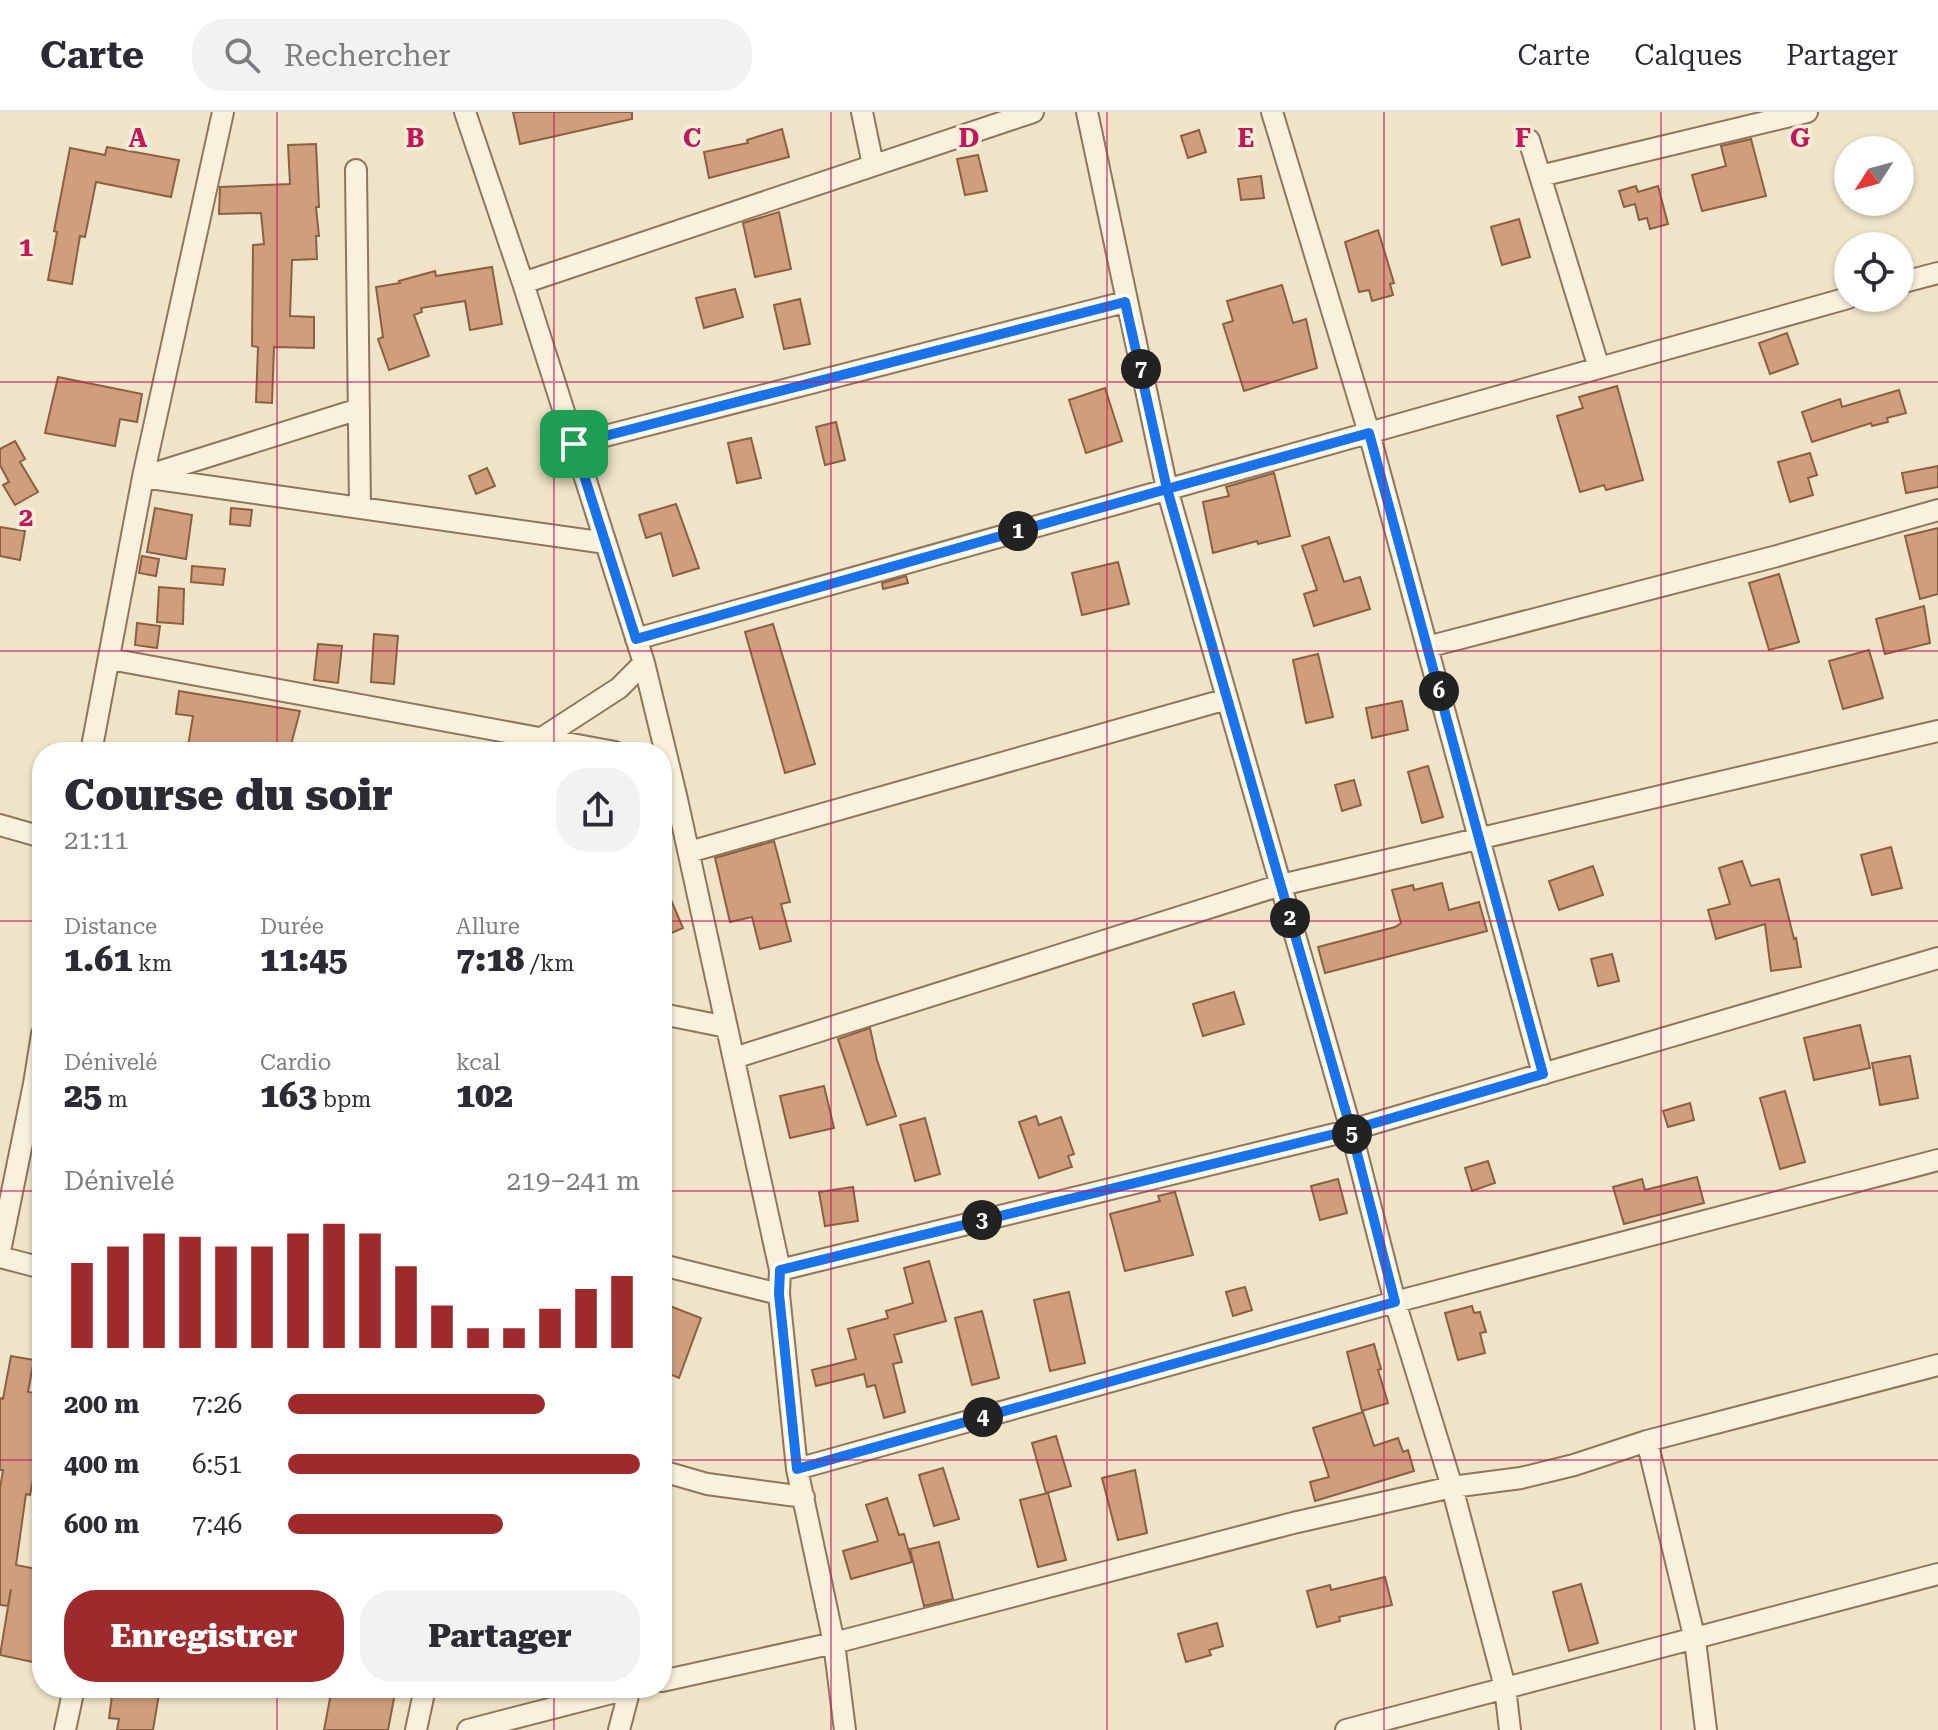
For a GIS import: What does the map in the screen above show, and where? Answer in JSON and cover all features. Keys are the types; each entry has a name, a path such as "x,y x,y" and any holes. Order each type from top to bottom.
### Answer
{"street":[{"path":"93,742 143,477 223,112"},
{"path":"465,112 644,663 660,742"},
{"path":"862,112 873,165"},
{"path":"523,283 1033,112"},
{"path":"1087,112 1167,489 1351,1130 1395,1302 1452,1487 1505,1687 1510,1730"},
{"path":"1272,112 1369,433 1543,1074"},
{"path":"1540,176 1807,112"},
{"path":"1529,140 1599,368"},
{"path":"356,170 360,508"},
{"path":"1914,279 1938,273"},
{"path":"574,444 1125,302"},
{"path":"636,639 1834,302"},
{"path":"143,477 359,409"},
{"path":"143,477 606,543"},
{"path":"1427,647 1777,556 1938,510"},
{"path":"110,659 563,742"},
{"path":"542,738 619,688 644,663"},
{"path":"689,852 1227,699"},
{"path":"734,1058 1281,885 1938,731"},
{"path":"672,798 689,852 780,1270 779,1294 797,1469 834,1643 845,1730"},
{"path":"0,825 32,834"},
{"path":"780,1270 1351,1130 1938,958"},
{"path":"672,1016 727,1027"},
{"path":"32,1086 0,1254 32,1265"},
{"path":"797,1469 1395,1302 1938,1160"},
{"path":"672,1267 779,1294"},
{"path":"672,1679 834,1643 1293,1523 1452,1487 1521,1478 1574,1465 1647,1441 1938,1365"},
{"path":"1647,1441 1695,1640 1706,1730"},
{"path":"672,1474 707,1484 804,1497"},
{"path":"1346,1730 1375,1726 1505,1687 1695,1640 1938,1574"},
{"path":"65,1730 72,1698"},
{"path":"416,1730 423,1698"},
{"path":"468,1730 591,1698"},
{"path":"619,1730 627,1698"}],"building":[{"path":"513,112 632,112 632,119 520,144"},
{"path":"782,129 789,157 709,178 704,152 748,143 747,140"},
{"path":"1199,130 1206,152 1188,158 1181,136"},
{"path":"1751,139 1766,196 1702,211 1692,175 1726,166 1721,146"},
{"path":"316,144 319,207 316,207 319,236 316,236 317,259 292,260 290,316 314,317 314,348 274,347 272,403 256,402 258,347 252,346 253,245 264,244 261,213 219,214 220,187 290,184 288,145"},
{"path":"107,147 179,160 171,197 96,182 85,237 80,236 72,284 48,280 70,148 105,155"},
{"path":"978,155 987,191 965,195 957,159"},
{"path":"1261,176 1264,198 1241,200 1238,179"},
{"path":"1636,186 1638,192 1658,186 1668,224 1650,229 1647,218 1639,220 1635,204 1624,207 1619,191"},
{"path":"779,212 791,269 755,277 743,223"},
{"path":"1519,219 1530,257 1502,265 1491,227"},
{"path":"1378,230 1394,283 1390,284 1393,295 1372,301 1369,290 1359,292 1345,242"},
{"path":"492,267 502,324 470,330 465,301 421,308 422,312 414,315 429,356 389,370 378,339 383,337 376,287 400,283 435,271 436,276"},
{"path":"1282,285 1293,323 1306,319 1317,368 1244,391 1223,324 1233,321 1227,301"},
{"path":"735,289 743,317 704,328 696,298"},
{"path":"800,299 810,344 784,349 774,305"},
{"path":"1787,333 1798,364 1770,374 1759,343"},
{"path":"58,377 142,394 137,422 120,419 115,446 45,433"},
{"path":"1617,386 1643,480 1606,490 1604,485 1580,492 1557,416 1583,408 1579,397"},
{"path":"1105,388 1122,441 1086,453 1069,400"},
{"path":"1899,390 1906,413 1887,418 1888,422 1872,426 1871,423 1812,442 1802,412 1840,399 1842,407"},
{"path":"836,422 845,460 825,465 816,427"},
{"path":"751,438 761,478 737,483 728,443"},
{"path":"15,441 25,459 20,462 38,492 15,505 3,485 9,482 0,465 0,449"},
{"path":"1810,453 1817,475 1808,478 1813,495 1790,502 1778,462"},
{"path":"1938,466 1938,487 1906,493 1902,473"},
{"path":"487,468 495,486 476,494 469,476"},
{"path":"1274,473 1290,536 1213,553 1203,502 1229,496 1226,487"},
{"path":"676,504 699,568 673,576 661,533 646,538 639,515"},
{"path":"155,508 192,515 186,559 147,552"},
{"path":"231,508 252,510 250,526 230,524"},
{"path":"0,527 25,531 20,560 0,556"},
{"path":"1938,528 1938,594 1920,599 1905,536"},
{"path":"1329,537 1344,582 1360,577 1370,609 1314,626 1304,594 1317,590 1302,546"},
{"path":"142,556 159,559 156,576 139,573"},
{"path":"1118,562 1129,604 1082,615 1072,573"},
{"path":"192,566 225,569 223,585 191,582"},
{"path":"1779,574 1799,642 1769,650 1749,583"},
{"path":"906,576 908,583 883,589 882,583"},
{"path":"159,587 184,589 183,624 157,622"},
{"path":"1924,606 1930,643 1885,654 1876,619"},
{"path":"137,623 160,626 157,648 135,645"},
{"path":"773,624 815,764 785,773 745,632"},
{"path":"374,634 398,636 394,684 371,682"},
{"path":"318,644 342,646 338,683 314,680"},
{"path":"1869,650 1883,698 1843,709 1829,661"},
{"path":"1318,654 1333,717 1306,723 1293,660"},
{"path":"179,691 300,711 292,742 189,742 193,716 176,714"},
{"path":"1402,701 1408,730 1372,738 1366,708"},
{"path":"1428,766 1443,817 1422,823 1408,772"},
{"path":"1354,780 1361,805 1342,811 1335,785"},
{"path":"774,841 790,902 781,904 791,941 760,949 752,917 730,922 715,858"},
{"path":"1891,847 1902,888 1872,895 1861,855"},
{"path":"1742,861 1751,886 1779,879 1801,967 1771,971 1765,924 1716,939 1708,910 1730,904 1719,868"},
{"path":"1593,866 1603,895 1559,910 1549,881"},
{"path":"1442,883 1449,910 1479,902 1487,931 1325,973 1318,947 1401,923 1392,890 1413,885 1414,890"},
{"path":"672,902 683,928 672,933"},
{"path":"1612,954 1619,981 1598,986 1591,959"},
{"path":"1234,992 1244,1024 1203,1036 1193,1004"},
{"path":"1860,1025 1870,1068 1814,1080 1804,1038"},
{"path":"870,1028 896,1116 867,1125 838,1039"},
{"path":"1910,1056 1918,1098 1880,1105 1872,1063"},
{"path":"824,1086 834,1128 790,1138 780,1096"},
{"path":"1785,1091 1805,1162 1780,1169 1760,1098"},
{"path":"1690,1103 1694,1120 1668,1127 1663,1111"},
{"path":"1036,1116 1039,1125 1061,1117 1074,1154 1068,1156 1072,1167 1039,1178 1019,1122"},
{"path":"925,1118 940,1174 915,1181 900,1125"},
{"path":"1488,1161 1495,1183 1472,1191 1465,1168"},
{"path":"1697,1177 1704,1203 1624,1224 1613,1187 1642,1179 1645,1190"},
{"path":"1338,1179 1347,1213 1320,1220 1311,1186"},
{"path":"853,1187 858,1221 825,1226 819,1192"},
{"path":"1175,1192 1193,1255 1125,1271 1110,1214 1160,1201 1158,1196"},
{"path":"929,1261 946,1321 894,1335 902,1362 893,1364 905,1412 884,1418 875,1385 867,1387 864,1374 816,1386 812,1370 856,1359 848,1329 888,1318 886,1311 913,1303 904,1268"},
{"path":"1245,1287 1252,1310 1233,1316 1226,1292"},
{"path":"1069,1292 1085,1363 1050,1371 1034,1300"},
{"path":"1472,1306 1474,1313 1480,1312 1486,1332 1480,1333 1485,1353 1458,1360 1445,1313"},
{"path":"672,1307 701,1318 679,1378 672,1375"},
{"path":"982,1311 999,1378 972,1385 955,1318"},
{"path":"1374,1344 1388,1403 1362,1411 1347,1352"},
{"path":"11,1356 32,1360 28,1392 32,1393 32,1485 30,1495 26,1494 16,1565 32,1568 32,1662 0,1655 11,1589 8,1606 0,1605 0,1488 3,1470 0,1470 0,1398 3,1399"},
{"path":"1363,1412 1374,1446 1398,1438 1403,1452 1408,1450 1414,1471 1315,1501 1310,1482 1329,1477 1313,1428"},
{"path":"1056,1436 1071,1486 1046,1493 1032,1443"},
{"path":"943,1468 959,1519 934,1526 919,1475"},
{"path":"1135,1470 1147,1533 1118,1540 1102,1478"},
{"path":"1048,1493 1066,1560 1038,1567 1020,1500"},
{"path":"887,1498 899,1535 904,1534 912,1562 851,1579 843,1551 878,1541 866,1505"},
{"path":"939,1542 953,1599 924,1606 910,1549"},
{"path":"1385,1577 1392,1605 1339,1617 1340,1621 1317,1627 1307,1591 1330,1585 1331,1590"},
{"path":"1581,1584 1598,1643 1569,1651 1553,1592"},
{"path":"1217,1623 1223,1646 1209,1650 1211,1655 1186,1662 1178,1634"},
{"path":"112,1698 158,1698 153,1730 117,1730 119,1719 109,1718"},
{"path":"330,1698 394,1698 388,1730 324,1730"}],"route":[{"path":"574,444 636,639 1167,489 1351,1130 780,1270 779,1294 797,1469 1395,1302 1351,1130 1543,1074 1369,433 1167,489 1125,302 574,444"}]}
